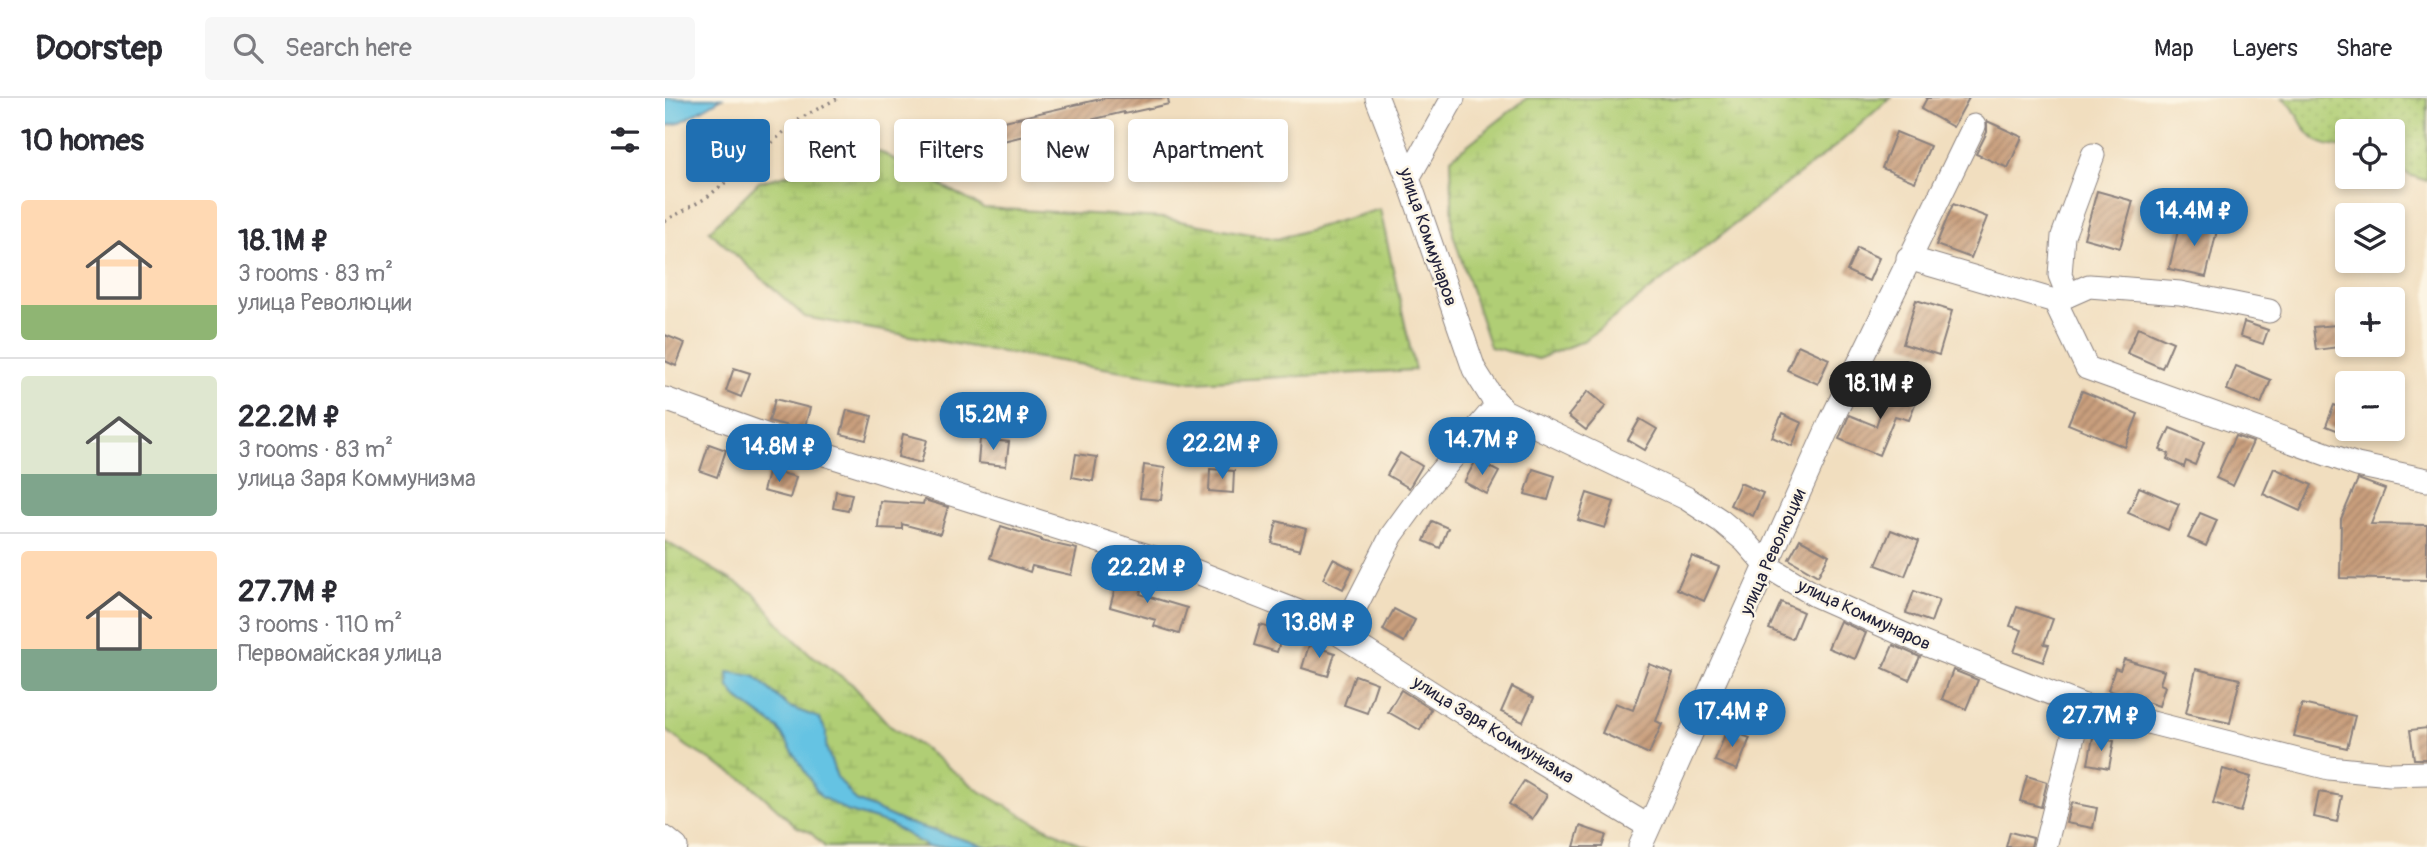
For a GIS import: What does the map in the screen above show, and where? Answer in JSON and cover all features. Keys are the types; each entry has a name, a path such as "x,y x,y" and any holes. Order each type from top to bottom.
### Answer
{"street":[{"name":"улица Коммунаров","path":"1377,98 1408,178 1474,369 1498,404 1517,419 1686,498 1745,541 1767,566 1815,595 1925,644 2081,705 2329,768 2390,774 2427,773"},
{"path":"1408,178 1453,98"},
{"name":"улица Революции","path":"1644,837 1831,421 1974,126"},
{"path":"2093,155 2063,236 2060,275 2061,298 2087,368 2357,465 2427,480"},
{"path":"1908,258 2061,298 2089,286 2181,293 2269,311"},
{"name":"улица Заря Коммунизма","path":"665,399 771,437 1192,570 1314,618 1518,748 1644,837"},
{"path":"1341,635 1392,535 1424,491 1498,404"},
{"path":"2045,847 2081,705"},
{"path":"665,838 675,847"}],"path":[{"path":"665,221 706,198 747,166 797,120 838,98"}],"green space":[{"path":"1527,98 1890,98 1837,145 1585,340 1538,359 1490,347 1453,234 1451,158"},
{"path":"2283,98 2427,98 2427,181 2405,172 2405,119 2335,119 2334,147 2309,135"},
{"path":"880,152 894,159 894,182 936,182 983,208 1163,218 1277,239 1380,209 1415,370 1192,382 805,317 709,231 759,182 770,182 770,179 784,176 784,182 880,182"},
{"path":"665,541 755,594 786,631 810,654 852,684 890,726 978,790 1036,823 1087,847 988,847 904,822 856,801 837,777 826,747 826,731 819,718 789,707 754,676 729,687 738,699 778,728 820,796 847,811 891,825 928,847 825,847 810,832 797,827 749,783 688,747 665,729"}],"water":[{"path":"665,98 722,98 679,123 665,126"},
{"path":"728,672 754,676 789,707 819,718 826,731 826,747 837,777 856,801 904,822 988,847 928,847 891,825 847,811 820,796 778,728 738,699 729,687"}],"building":[{"path":"1105,98 1168,98 1169,104 1095,119 1021,119 1021,137 1007,140 1007,120"},
{"path":"1927,98 1969,98 1953,127 1921,109"},
{"path":"1987,121 2022,137 2008,168 1976,154 1987,132"},
{"path":"1896,132 1930,146 1915,182 1882,168"},
{"path":"2097,191 2133,201 2120,248 2084,238"},
{"path":"1953,204 1987,217 1971,258 1936,245"},
{"path":"2181,218 2218,226 2206,277 2169,269"},
{"path":"1857,248 1879,258 1869,281 1847,271"},
{"path":"1916,300 1952,311 1939,355 1903,344"},
{"path":"2244,322 2268,330 2263,344 2240,336"},
{"path":"2335,325 2335,348 2316,350 2313,327"},
{"path":"2138,327 2173,342 2162,368 2127,353"},
{"path":"665,335 685,343 676,366 665,361"},
{"path":"1798,345 1829,359 1818,384 1787,370"},
{"path":"2236,366 2271,380 2261,404 2227,390"},
{"path":"734,368 750,373 741,397 726,391"},
{"path":"1891,383 1919,393 1909,420 1895,416 1879,455 1839,439 1849,415 1876,426"},
{"path":"1588,391 1606,406 1586,430 1568,416"},
{"path":"2082,391 2138,414 2125,447 2068,424"},
{"path":"775,399 810,408 804,430 769,421"},
{"path":"2334,405 2335,405 2335,429 2326,426"},
{"path":"847,410 872,416 866,440 841,434"},
{"path":"1782,414 1802,423 1792,446 1772,437"},
{"path":"1640,419 1657,429 1645,450 1628,440"},
{"path":"2170,428 2204,442 2195,465 2186,461 2184,467 2167,459 2169,454 2160,450"},
{"path":"903,434 927,440 921,463 898,457"},
{"path":"2235,436 2253,442 2233,486 2216,478"},
{"path":"980,439 1009,442 1006,466 978,463"},
{"path":"709,444 726,450 717,477 700,471"},
{"path":"1400,453 1422,466 1409,488 1387,475"},
{"path":"1076,454 1097,457 1093,481 1072,477"},
{"path":"1476,460 1499,472 1487,494 1464,482"},
{"path":"1144,465 1165,468 1161,500 1140,498"},
{"path":"2274,468 2312,485 2300,511 2263,494"},
{"path":"1210,469 1234,471 1233,493 1209,491"},
{"path":"1533,469 1555,476 1548,500 1525,494"},
{"path":"769,470 796,477 790,498 763,491"},
{"path":"2358,479 2385,489 2371,524 2427,525 2427,580 2340,578 2341,519"},
{"path":"1740,483 1763,493 1753,516 1730,505"},
{"path":"2139,487 2179,504 2168,530 2128,513"},
{"path":"836,491 852,494 848,511 833,508"},
{"path":"1587,493 1614,502 1605,528 1578,520"},
{"path":"924,500 948,507 940,534 902,524 902,529 878,528 880,501 923,504"},
{"path":"2200,513 2217,520 2206,546 2188,538"},
{"path":"1277,521 1306,529 1300,550 1272,543"},
{"path":"1432,521 1448,528 1440,548 1424,541"},
{"path":"1001,526 1041,541 1077,549 1071,575 1032,566 1030,572 990,558"},
{"path":"1891,530 1919,541 1905,576 1876,565"},
{"path":"1800,539 1829,555 1818,576 1789,559"},
{"path":"1692,556 1719,567 1704,601 1677,589"},
{"path":"1333,559 1353,569 1343,589 1323,579"},
{"path":"1119,574 1144,581 1140,594 1187,608 1179,634 1154,626 1156,620 1110,607"},
{"path":"1914,591 1939,600 1931,622 1906,613"},
{"path":"1781,602 1803,612 1792,639 1769,629"},
{"path":"2017,607 2053,619 2044,644 2049,645 2043,662 2014,652 2022,630 2010,626"},
{"path":"1394,609 1415,620 1404,642 1383,630"},
{"path":"1840,621 1866,633 1855,659 1828,648"},
{"path":"1260,625 1283,632 1277,652 1254,645"},
{"path":"1309,645 1335,653 1328,676 1302,668"},
{"path":"1893,645 1920,657 1909,680 1883,668"},
{"path":"2124,659 2164,671 2160,684 2165,686 2159,706 2108,690 2115,668 2120,670"},
{"path":"1649,664 1673,673 1656,721 1662,724 1649,754 1602,733 1615,703 1633,710"},
{"path":"2196,669 2240,679 2230,723 2186,713"},
{"path":"1953,670 1978,680 1966,709 1942,699"},
{"path":"1355,675 1377,683 1367,713 1344,705"},
{"path":"1512,687 1534,698 1523,722 1501,712"},
{"path":"1401,690 1431,709 1420,730 1388,712"},
{"path":"2302,704 2355,716 2347,748 2294,736"},
{"path":"2427,728 2427,759 2414,759 2410,730"},
{"path":"1727,729 1750,738 1737,770 1715,761"},
{"path":"2093,737 2114,741 2109,768 2088,764"},
{"path":"2223,769 2251,777 2241,812 2213,804"},
{"path":"2027,776 2047,782 2041,807 2020,801"},
{"path":"1524,781 1547,795 1532,819 1509,804"},
{"path":"2319,792 2342,796 2337,822 2314,817"},
{"path":"2071,803 2097,808 2093,828 2066,823"},
{"path":"1580,826 1606,835 1602,847 1574,847"},
{"path":"2010,832 2033,838 2031,847 2006,847"}]}
